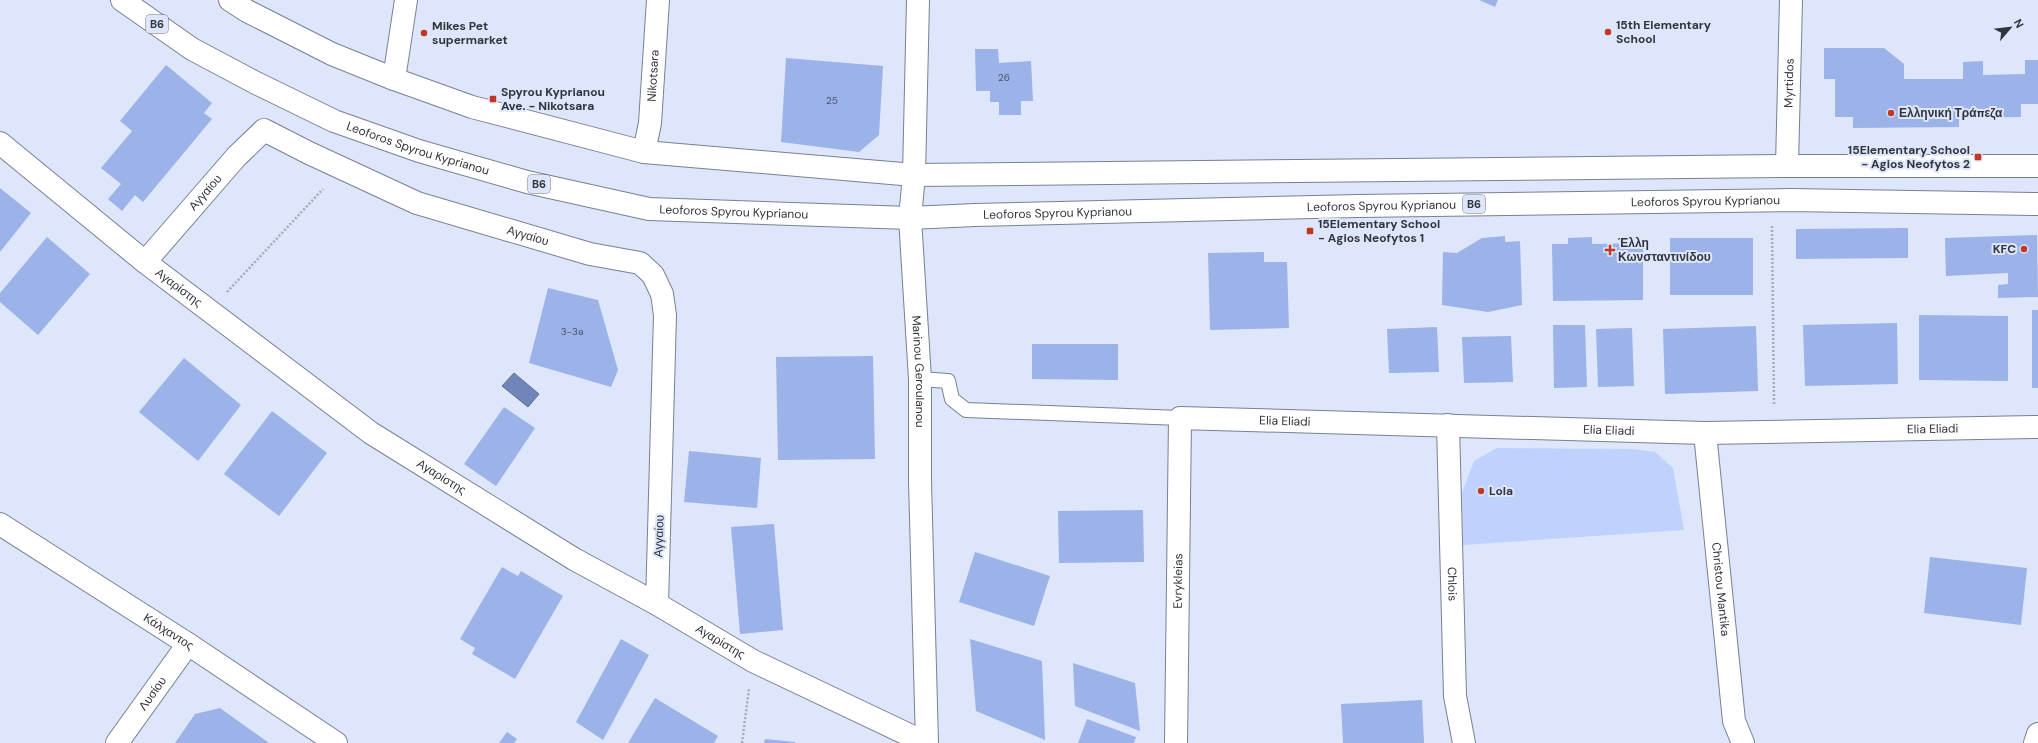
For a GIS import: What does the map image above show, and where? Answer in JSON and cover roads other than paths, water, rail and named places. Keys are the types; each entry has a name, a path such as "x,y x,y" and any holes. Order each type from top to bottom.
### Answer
{"street":[{"name":"Leoforos Spyrou Kyprianou","path":"122,0 192,48 256,83 334,121 420,151 527,182 649,209 910,218 975,215 1358,206 1772,200 2038,204"},
{"path":"230,0 247,11 332,54 394,79 472,107 644,152 914,175 1787,166 2038,166"},
{"path":"394,79 406,0"},
{"name":"Nikotsara","path":"644,152 650,123 658,0"},
{"name":"Marinou Geroulanou","path":"918,0 914,175 910,218 920,379 920,481 927,743"},
{"name":"Myrtidos","path":"1787,166 1791,0"},
{"name":"Αγγαίου","path":"145,262 236,158 264,130 417,203 590,254 640,263 653,275 662,294 665,315 657,604"},
{"name":"Αγαρίστης","path":"0,143 145,262 370,433 574,559 657,604 753,661 927,743"},
{"name":"Elia Eliadi","path":"1180,418 1706,433 2038,427"},
{"name":"Evrykleias","path":"1176,743 1180,418"},
{"name":"Chlois","path":"1448,425 1455,696 1464,743"},
{"name":"Christou Mantika","path":"1706,433 1734,722 1743,743"},
{"name":"Κάλχαντος","path":"0,524 188,644 336,743"},
{"name":"Λυσίου","path":"117,743 188,644"},
{"path":"2035,743 2038,734"}],"lane":[{"path":"920,379 948,381 952,399 966,410 1180,418"}],"place":[{"name":"15th Elementary School","path":"1608,32"},
{"name":"Mikes Pet supermarket","path":"424,33"},
{"name":"Spyrou Kyprianou Ave. - Nikotsara","path":"493,99"},
{"name":"Ελληνική Τράπεζα","path":"1891,113"},
{"name":"15Elementary School - Agios Neofytos 2","path":"1978,157"},
{"name":"15Elementary School - Agios Neofytos 1","path":"1310,231"},
{"name":"KFC","path":"2024,249"},
{"name":"Έλλη Κωνσταντινίδου","path":"1610,250"},
{"name":"Lola","path":"1481,491"}]}
